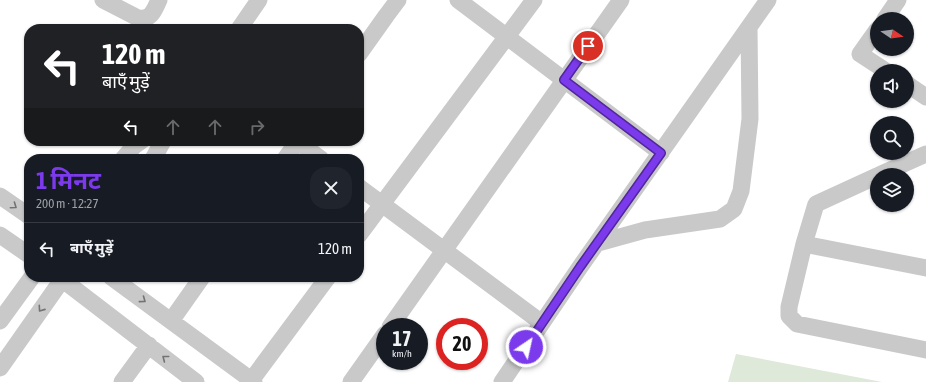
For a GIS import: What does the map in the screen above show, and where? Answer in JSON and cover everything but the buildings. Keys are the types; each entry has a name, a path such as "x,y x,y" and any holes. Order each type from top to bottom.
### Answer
{"street":[{"path":"103,0 138,18 147,18 152,15 159,0"},
{"path":"242,24 259,0"},
{"path":"364,47 398,0"},
{"path":"458,0 661,153"},
{"path":"364,228 534,0"},
{"path":"396,318 621,0"},
{"path":"502,382 768,0"},
{"path":"890,12 898,0"},
{"path":"598,243 645,230 720,219 734,209 741,192 750,119 749,27"},
{"path":"870,40 860,54 875,64"},
{"path":"914,89 926,97"},
{"path":"127,154 134,146"},
{"path":"304,146 314,154"},
{"path":"894,168 926,154"},
{"path":"870,179 816,204 804,244 789,316 797,324 926,350"},
{"path":"364,191 542,323"},
{"path":"0,196 24,213"},
{"path":"0,235 24,252"},
{"path":"804,244 926,268"},
{"path":"0,321 28,282"},
{"path":"0,368 59,282"},
{"path":"67,282 196,382"},
{"path":"118,282 252,381 324,282"},
{"path":"171,321 198,282"},
{"path":"122,382 149,346"},
{"path":"351,382 376,347"}],"green space":[{"path":"736,354 882,382 728,382"}],"route":[{"path":"526,347 580,267 661,153 564,80 588,46"}]}
